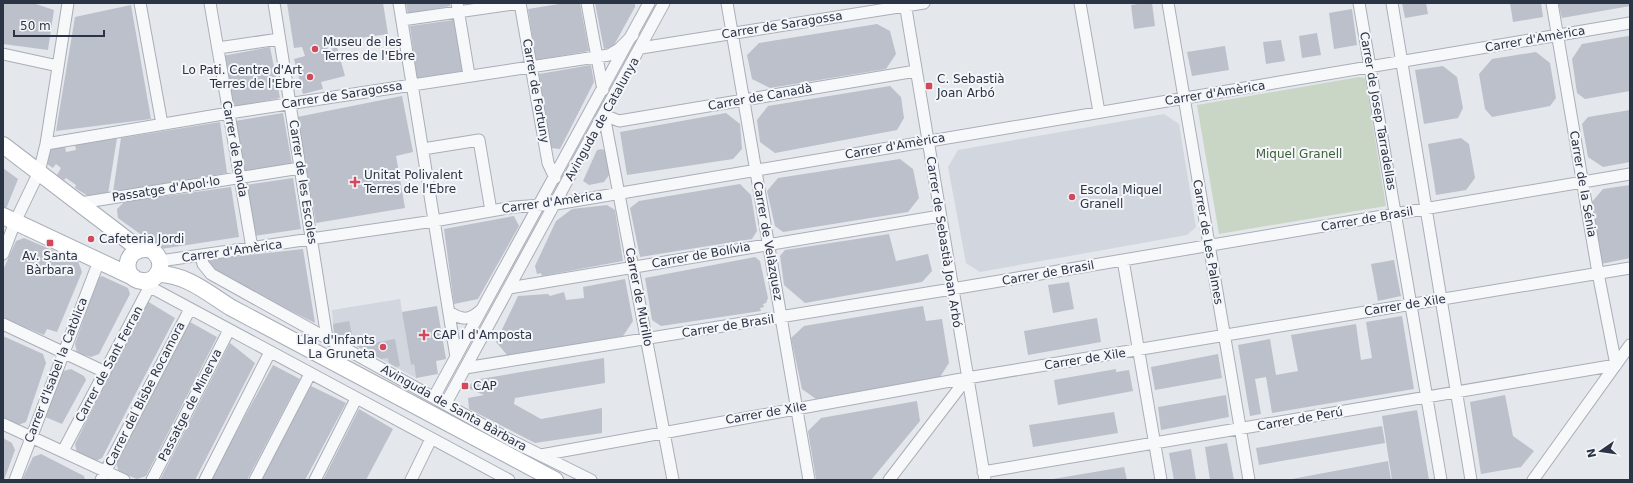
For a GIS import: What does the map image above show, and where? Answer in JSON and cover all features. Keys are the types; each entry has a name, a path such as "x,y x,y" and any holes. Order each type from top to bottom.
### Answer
{"street":[{"path":"3,254 9,219 40,172 46,144 68,3"},
{"path":"140,3 162,124"},
{"name":"Carrer de Ronda","path":"210,3 252,248"},
{"name":"Carrer de les Escoles","path":"274,3 327,338"},
{"path":"399,3 456,357"},
{"path":"402,20 458,8 520,3"},
{"name":"Carrer de Fortuny","path":"520,3 548,163 555,178"},
{"path":"587,3 603,90"},
{"path":"434,397 555,178 649,3"},
{"name":"Avinguda de Catalunya","path":"446,403 556,204 664,3"},
{"name":"Carrer de Velàzquez","path":"727,3 809,480"},
{"name":"Carrer de Saragossa","path":"641,48 924,3"},
{"path":"1080,3 1099,112"},
{"name":"Carrer de Les Palmes","path":"1168,3 1249,480"},
{"name":"Carrer de Josep Tarradellas","path":"1360,3 1441,480"},
{"path":"1392,3 1471,480"},
{"name":"Carrer de la Sénia","path":"1552,3 1598,273 1616,365"},
{"name":"Carrer de Sebastià Joan Arbó","path":"905,5 984,476"},
{"path":"458,8 469,75"},
{"name":"Carrer d'Amèrica","path":"149,276 201,255 434,221 491,211 556,204 1630,23"},
{"name":"Carrer de Saragossa","path":"46,144 412,84 608,55 619,49 633,35"},
{"path":"218,48 279,39"},
{"path":"3,54 58,66"},
{"name":"Carrer de Canadà","path":"604,114 620,121 916,71"},
{"name":"Carrer de Murillo","path":"604,114 673,480"},
{"path":"423,149 479,140 491,211"},
{"path":"3,145 130,242 154,252 149,276"},
{"name":"Passatge d'Apol·lo","path":"80,203 300,168"},
{"name":"Carrer de Brasil","path":"465,368 647,340 1630,174"},
{"name":"Carrer de Bolívia","path":"509,288 940,216"},
{"name":"Avinguda de Santa Bàrbara","path":"9,219 99,261 149,276 174,266 194,284 237,310 555,480"},
{"path":"147,248 136,250 129,258 128,268 149,276 190,309 504,479"},
{"name":"Avinguda de Santa Bàrbara","path":"201,255 203,264 210,274 541,455 591,480"},
{"path":"1123,260 1161,480"},
{"name":"Carrer d'Isabel la Catòlica","path":"15,480 30,436 99,261"},
{"name":"Carrer de Xile","path":"541,455 967,378 1630,268"},
{"name":"Carrer de Sant Ferran","path":"63,451 105,372 149,276"},
{"name":"Carrer del Bisbe Rocamora","path":"104,476 190,309"},
{"path":"448,312 459,318 468,319 483,309"},
{"path":"3,324 105,372"},
{"name":"Passatge de Minerva","path":"152,480 229,330"},
{"path":"1533,480 1630,345"},
{"path":"205,480 270,352"},
{"name":"Carrer de Perú","path":"984,476 1154,443 1616,365"},
{"path":"255,480 310,374"},
{"path":"889,480 967,378"},
{"path":"315,480 356,399"},
{"path":"3,424 63,451 104,476 124,480"},
{"path":"411,480 431,439"}],"shaded area":[{"name":"Escola Miquel Granell","path":"1164,114 1179,124 1196,227 1187,235 980,272 966,263 948,167 958,150"},
{"name":"Llar d'Infants La Gruneta","path":"400,299 411,365 414,364 416,378 334,334 332,310"}],"green space":[{"name":"Miquel Granell","path":"1359,77 1365,78 1386,206 1219,234 1197,105"}],"building":[{"path":"3,3 33,3 54,10 48,50 3,44"},
{"name":"Museu de les Terres de l'Ebre","path":"287,3 383,3 388,34 326,43 328,50 337,47 345,76 321,82 323,89 303,94 294,59 305,56 302,47 294,48"},
{"path":"406,3 450,3 450,6 408,14"},
{"path":"565,3 580,4 589,51 536,60 528,9"},
{"path":"595,3 635,3 635,7 613,47 604,49"},
{"path":"1152,3 1155,26 1134,29 1131,5"},
{"path":"1402,3 1426,3 1428,14 1405,18"},
{"path":"1510,3 1541,3 1543,17 1513,22"},
{"path":"1558,3 1630,3 1630,6 1562,18"},
{"path":"131,5 151,119 56,131 75,17"},
{"path":"1352,9 1357,45 1334,49 1329,13"},
{"path":"454,20 463,71 417,78 410,26"},
{"path":"877,24 890,31 896,54 886,69 770,88 752,79 747,55 759,43"},
{"path":"1317,33 1321,55 1302,58 1299,36"},
{"path":"1628,36 1630,37 1630,91 1585,99 1577,93 1572,59 1582,44"},
{"path":"1281,40 1285,61 1266,64 1263,42"},
{"path":"1225,46 1229,70 1192,76 1187,52"},
{"path":"270,47 280,98 232,107 222,56"},
{"path":"1536,52 1550,63 1556,98 1550,106 1492,117 1485,109 1479,74 1492,59"},
{"path":"591,65 594,82 560,149 550,148 539,74"},
{"path":"1443,66 1457,77 1463,108 1458,118 1424,124 1415,70"},
{"path":"890,86 901,97 904,118 897,130 775,153 760,142 757,120 768,106"},
{"name":"Unitat Polivalent Terres de l'Ebre","path":"402,96 413,152 396,156 405,208 316,223 297,117"},
{"path":"1630,110 1630,162 1603,167 1588,157 1582,124 1588,117"},
{"path":"283,113 292,164 244,172 235,121"},
{"path":"726,113 740,124 742,149 733,159 627,175 620,132"},
{"path":"220,122 227,173 113,192 121,138"},
{"path":"117,138 108,194 88,196 75,188 76,185 66,178 64,180 57,175 61,168 56,164 53,168 47,164 51,148 65,146 66,152 76,150 75,145"},
{"path":"1461,138 1469,144 1475,178 1466,190 1436,195 1428,144"},
{"path":"602,149 607,153 609,175 604,182 589,185 583,181 597,150"},
{"path":"900,159 913,169 919,198 908,212 783,232 775,226 767,191 778,178"},
{"path":"3,168 18,179 6,209 3,207"},
{"path":"293,178 301,229 254,236 246,185"},
{"path":"740,184 751,195 757,231 752,239 640,257 630,208 639,201"},
{"path":"1630,185 1630,258 1601,264 1591,203 1603,189"},
{"path":"231,187 239,237 161,249 118,218 117,209 124,202"},
{"path":"607,205 615,210 623,261 542,276 541,273 537,274 535,266 556,221 572,209"},
{"path":"514,216 519,226 478,299 454,304 444,229"},
{"path":"889,234 896,261 928,254 932,271 922,282 805,303 784,285 780,256 785,250"},
{"path":"24,238 78,261 82,272 57,332 47,329 44,335 3,318 3,270 16,241"},
{"path":"303,249 315,323 211,271 206,260"},
{"path":"755,257 760,261 768,298 766,303 763,304 764,307 760,308 761,311 661,326 652,320 645,278"},
{"path":"1394,260 1401,296 1378,301 1371,264"},
{"path":"102,276 128,288 130,294 99,354 91,357 77,353 75,344 98,278"},
{"path":"625,279 633,321 623,336 508,356 496,342 518,296 548,294 550,296 564,292 566,300 584,298 583,287"},
{"path":"1069,282 1074,309 1053,313 1048,285"},
{"path":"147,301 175,318 102,458 96,461 77,453 75,444"},
{"name":"CAP I d'Amposta","path":"437,306 446,359 436,361 438,374 416,378 414,364 411,365 402,312"},
{"path":"923,306 926,321 942,319 949,363 940,377 816,399 802,389 791,338 804,326"},
{"path":"1402,316 1414,389 1272,413 1266,377 1255,379 1261,414 1250,416 1238,345 1270,339 1276,375 1298,371 1291,335 1356,324 1361,360 1372,358 1366,322"},
{"path":"1097,318 1101,342 1028,355 1024,331"},
{"path":"349,321 352,335 361,338 360,340 363,342 367,336 371,338 367,344 395,339 400,366 396,367 389,363 388,358 381,359 334,334 333,324"},
{"path":"190,322 217,337 146,476 137,479 119,472 116,463"},
{"path":"3,336 43,354 46,363 26,422 18,425 3,418"},
{"path":"230,343 255,363 195,480 160,480"},
{"path":"1218,354 1222,378 1155,390 1151,367"},
{"path":"604,358 605,383 515,398 514,404 541,419 602,408 602,433 535,443 469,409 468,398 484,395 468,388 474,380"},
{"path":"273,365 300,379 247,480 210,480"},
{"path":"71,369 84,376 86,380 62,424 43,416 63,371"},
{"path":"1116,369 1116,372 1129,370 1133,391 1058,405 1054,380"},
{"path":"311,386 346,403 305,480 261,480"},
{"path":"1226,395 1229,417 1161,430 1158,407"},
{"path":"1505,395 1513,436 1534,451 1521,467 1481,474 1470,402"},
{"path":"917,401 920,421 871,480 816,479 808,431 821,418"},
{"path":"359,409 393,429 366,480 323,480"},
{"path":"1417,410 1429,480 1392,480 1382,416"},
{"path":"1114,412 1118,433 1033,447 1029,425"},
{"path":"1382,426 1385,443 1259,465 1256,448"},
{"path":"3,438 12,443 15,450 4,480"},
{"path":"1227,443 1234,480 1210,480 1205,447"},
{"path":"1191,449 1196,480 1174,480 1169,453"},
{"path":"41,454 84,476 85,480 22,480 33,457"},
{"path":"1388,461 1391,480 1292,480 1292,479"},
{"path":"1124,467 1127,480 1053,480 1053,479"}],"place":[{"name":"Museu de les Terres de l'Ebre","path":"315,49"},
{"name":"Lo Pati. Centre d'Art Terres de l'Ebre","path":"310,77"},
{"name":"C. Sebastià Joan Arbó","path":"929,86"},
{"name":"Unitat Polivalent Terres de l'Ebre","path":"355,182"},
{"name":"Escola Miquel Granell","path":"1072,197"},
{"name":"Cafeteria Jordi","path":"91,239"},
{"name":"Av. Santa Bàrbara","path":"50,243"},
{"name":"CAP I d'Amposta","path":"424,335"},
{"name":"Llar d'Infants La Gruneta","path":"383,347"},
{"name":"CAP","path":"465,386"}]}
